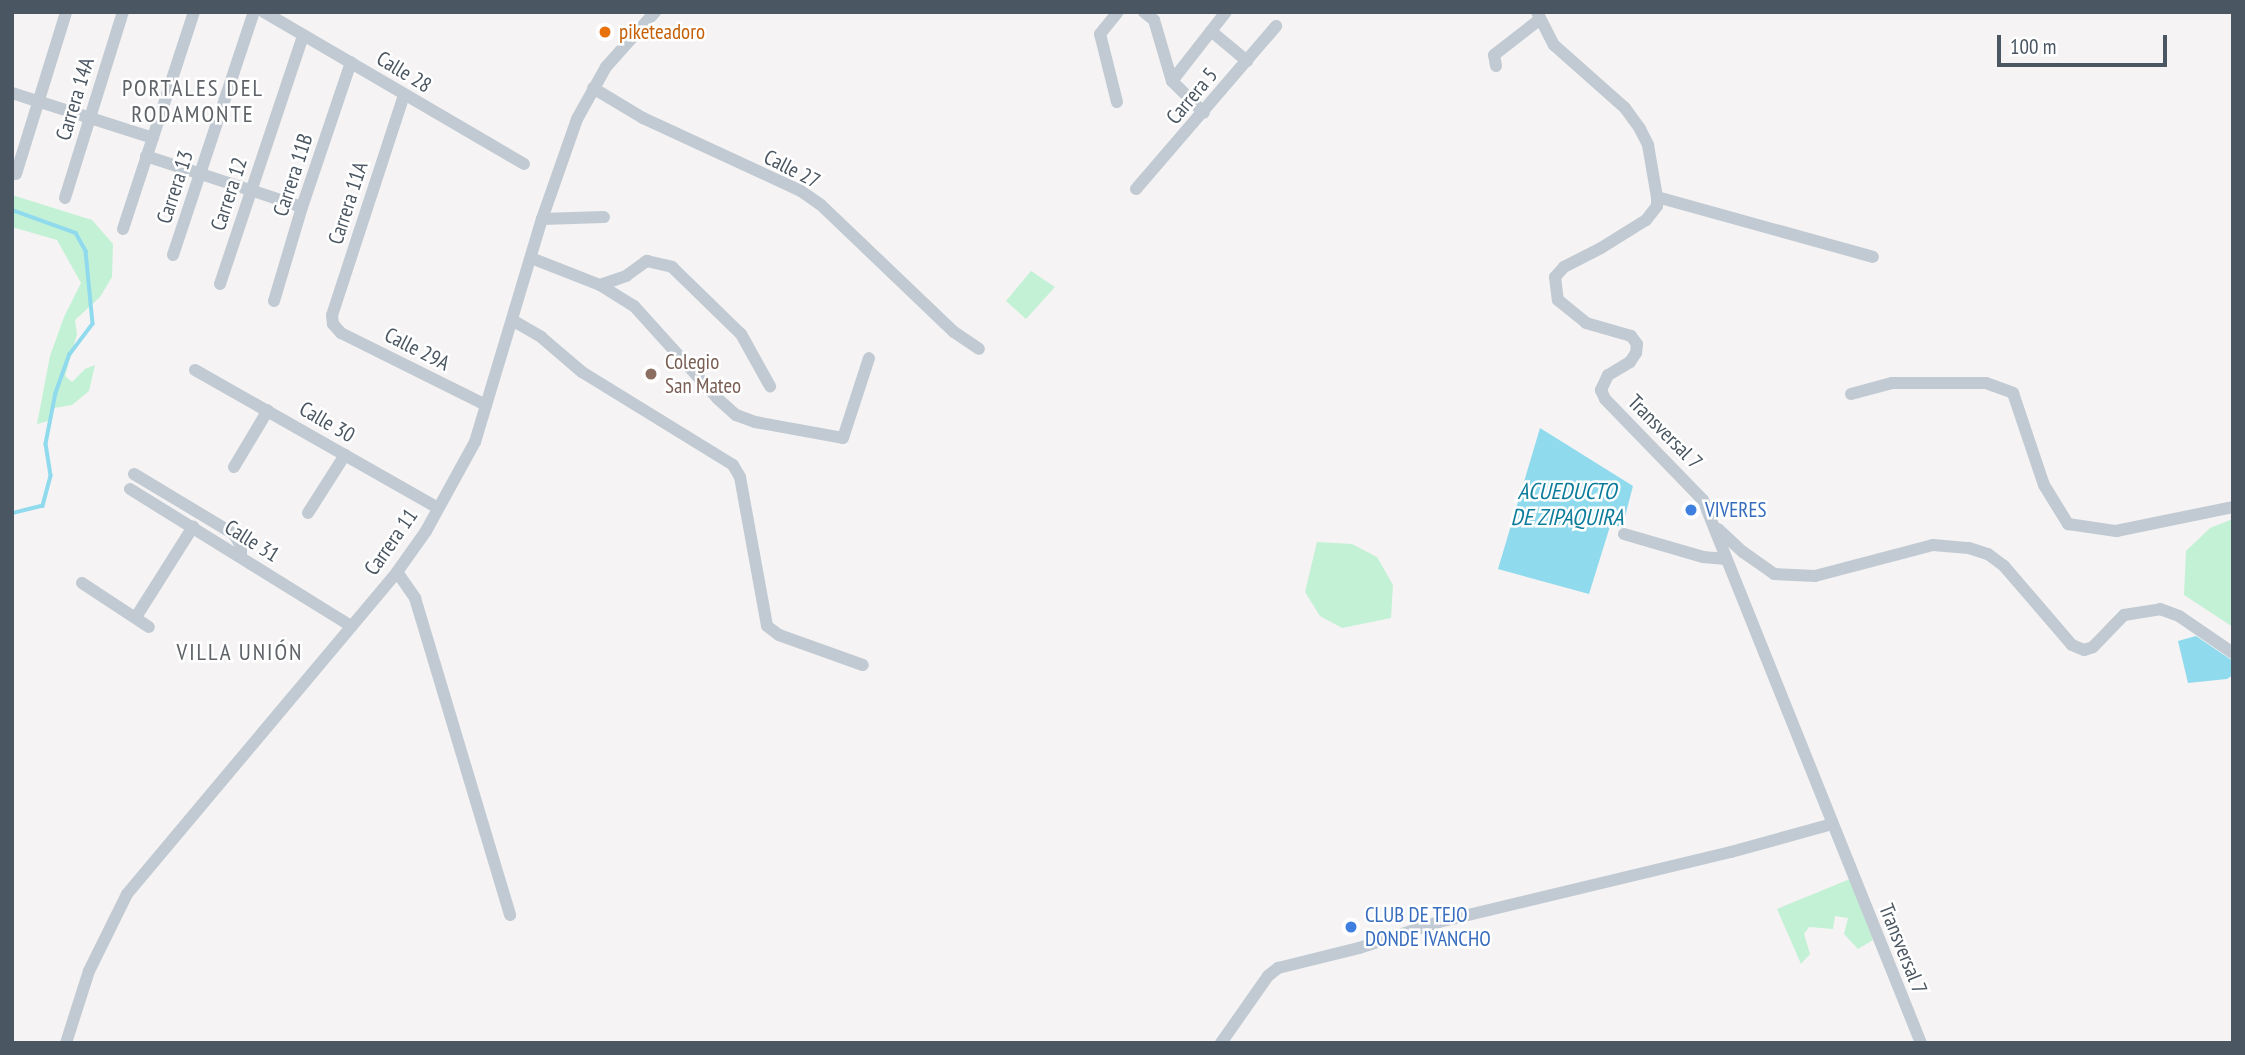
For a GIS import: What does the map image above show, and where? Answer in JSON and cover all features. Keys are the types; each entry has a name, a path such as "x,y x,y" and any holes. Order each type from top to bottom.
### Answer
{"street":[{"path":"16,174 66,12"},
{"name":"Carrera 14A","path":"65,198 123,12"},
{"path":"123,229 194,12"},
{"name":"Carrera 13","path":"173,255 254,12"},
{"name":"Calle 28","path":"264,12 524,164"},
{"name":"Carrera 11","path":"66,1043 89,971 127,894 397,572 438,508 475,442 542,219 577,119 606,67 655,12"},
{"path":"1117,102 1100,34 1118,12"},
{"path":"1172,81 1220,14"},
{"path":"1152,15 1172,81 1204,113"},
{"path":"1496,66 1494,55 1538,16 1554,46 1625,108 1640,129 1648,145 1657,197 1873,257"},
{"name":"Carrera 5","path":"1136,189 1276,26"},
{"path":"1210,31 1247,61"},
{"name":"Carrera 12","path":"220,284 303,36"},
{"name":"Carrera 11B","path":"274,301 302,207 351,62"},
{"name":"Calle 27","path":"593,88 643,118 801,191 821,205 954,332 979,349"},
{"path":"12,93 153,138"},
{"name":"Carrera 11A","path":"332,324 332,315 404,95"},
{"path":"146,156 200,176 302,207"},
{"name":"Transversal 7","path":"1657,197 1657,206 1646,220 1564,267 1555,277 1555,291 1558,300 1586,323 1631,336 1636,344 1636,353 1630,362 1608,376 1601,390 1605,400 1698,493 1715,526 1921,1043"},
{"path":"542,219 604,217"},
{"path":"531,258 600,285 634,306 691,370 736,415 755,422 843,438 869,358"},
{"path":"600,285 626,276 648,261 672,267 741,334 770,386"},
{"path":"512,320 541,337 582,372 733,465 740,477 767,626 779,635 863,665"},
{"name":"Calle 29A","path":"332,324 341,333 486,405"},
{"name":"Calle 30","path":"195,370 438,508"},
{"path":"1851,394 1892,383 1986,383 2013,394 2043,485 2068,524 2116,531 2233,507"},
{"path":"234,467 268,410"},
{"path":"308,513 345,455"},
{"path":"134,474 234,534 241,546 241,556"},
{"name":"Calle 31","path":"130,489 351,626"},
{"path":"1715,526 1743,552 1774,573 1815,576 1933,545 1969,548 1987,554 2004,566 2072,645 2084,650 2093,647 2124,615 2160,609 2179,616 2233,653"},
{"path":"136,617 193,527"},
{"path":"1624,534 1703,557 1726,559"},
{"path":"397,572 415,598 510,915"},
{"path":"82,583 149,627"},
{"path":"1221,1043 1268,976 1278,968 1359,948 1439,922 1731,852 1832,824"}],"green space":[{"path":"12,195 92,220 113,244 112,277 100,297 75,320 77,334 65,376 72,382 85,369 95,365 89,391 72,405 54,408 48,421 37,424 50,356 64,317 81,283 57,240 12,227"},
{"path":"1031,271 1055,287 1026,319 1006,301"},
{"path":"2233,519 2233,627 2184,595 2186,551 2210,528"},
{"path":"1317,542 1352,544 1377,557 1393,585 1391,618 1342,628 1320,616 1305,592"},
{"path":"1850,879 1873,940 1858,949 1844,934 1848,918 1835,916 1833,929 1809,927 1804,934 1810,954 1801,964 1777,909"}],"water":[{"name":"ACUEDUCTO DE ZIPAQUIRA","path":"1540,428 1633,486 1622,528 1611,523 1589,594 1498,569"},
{"path":"2196,636 2233,661 2233,675 2227,679 2188,683 2178,641"}],"waterway":[{"path":"12,210 76,233 86,251 93,324 70,354 56,393 46,444 51,476 43,506 12,514"}],"place":[{"name":"piketeadoro","path":"605,32"},
{"name":"Colegio San Mateo","path":"651,374"},
{"name":"VIVERES","path":"1691,510"},
{"name":"CLUB DE TEJO DONDE IVANCHO","path":"1351,927"}],"district":[{"name":"PORTALES DEL RODAMONTE","path":"193,101"},
{"name":"VILLA UNIÓN","path":"240,652"}]}
